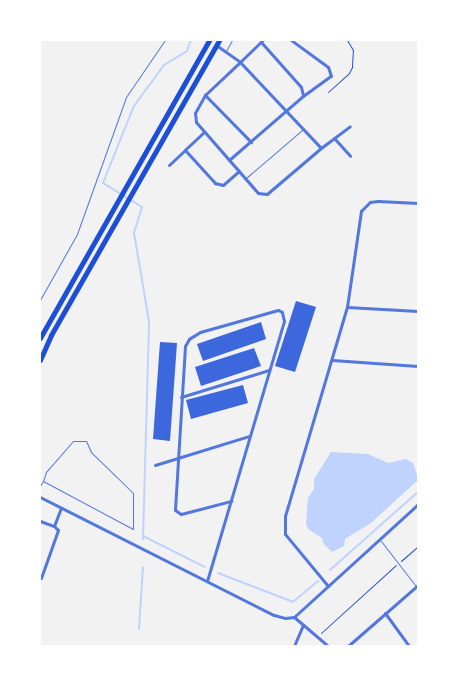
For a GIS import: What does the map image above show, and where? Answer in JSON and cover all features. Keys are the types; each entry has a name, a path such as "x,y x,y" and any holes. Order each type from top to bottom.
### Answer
{"main road":[{"path":"40,338 209,40"},
{"path":"40,360 51,335 217,43"}],"street":[{"path":"230,160 303,96 330,79 331,72 328,67 291,40"},
{"path":"303,96 301,87 262,41 205,95 195,117 204,132 258,193 267,194 350,126"},
{"path":"217,43 225,52 240,62 321,148"},
{"path":"205,95 251,142"},
{"path":"169,165 204,132"},
{"path":"334,138 350,156"},
{"path":"185,150 219,185 224,185 239,171"},
{"path":"328,586 288,538 284,528 307,438 347,307 361,211 364,206 378,201 418,203"},
{"path":"347,307 418,311"},
{"path":"207,581 284,321 282,312 278,310 200,332 189,340 184,353 176,513 181,514 230,501"},
{"path":"332,360 418,366"},
{"path":"181,397 270,369"},
{"path":"155,465 250,436"},
{"path":"40,497 274,615 294,617 328,646"},
{"path":"294,617 418,504"},
{"path":"54,526 61,508"},
{"path":"40,521 54,526 58,530 41,578"},
{"path":"348,646 416,585"},
{"path":"385,613 409,646"},
{"path":"294,646 303,625"}],"lane":[{"path":"40,300 77,234 126,97 165,40"},
{"path":"225,52 232,40"},
{"path":"245,178 304,128"},
{"path":"40,486 46,472 73,441 86,441 91,452 133,494 133,529 43,481"},
{"path":"379,539 416,585"}],"path":[{"path":"328,92 349,73 352,66 353,50 347,40"},
{"path":"317,637 418,546"}],"water":[{"path":"331,452 368,454 388,463 406,459 413,463 418,478 371,523 345,539 344,546 332,552 323,543 322,538 308,529 306,524 308,498 314,489 314,479"}],"building":[{"path":"296,301 316,307 295,372 275,366"},
{"path":"261,322 266,339 203,361 197,344"},
{"path":"160,342 177,343 170,441 153,439"},
{"path":"254,348 261,366 201,386 195,367"},
{"path":"243,385 248,403 191,419 186,400"}],"waterway":[{"path":"143,539 149,321 134,233 142,207 103,183 134,106 164,65 187,51 191,40"},
{"path":"330,570 418,492"},
{"path":"143,536 205,567"},
{"path":"139,629 143,567"},
{"path":"218,573 293,602 318,581"}]}
